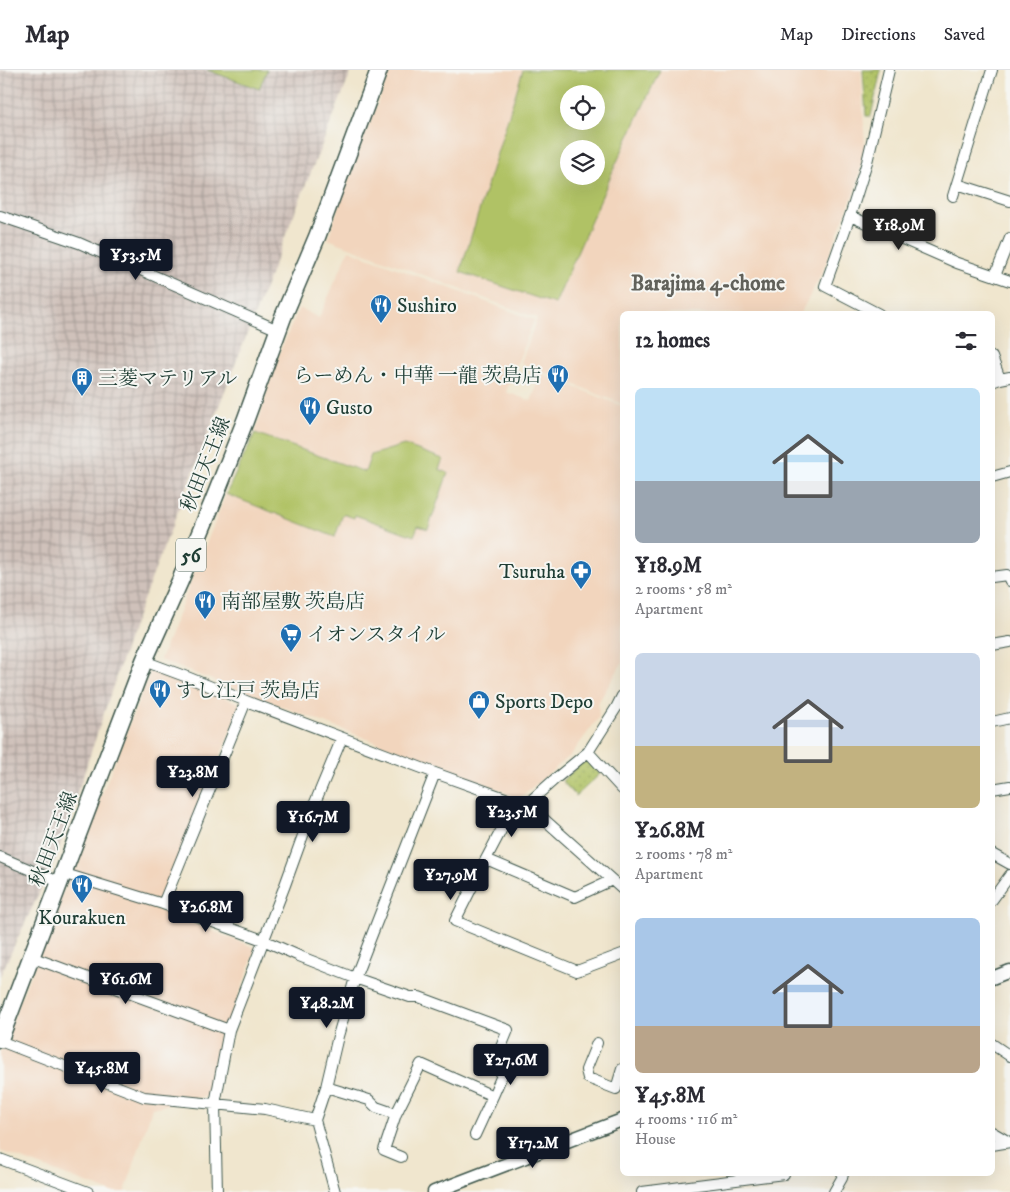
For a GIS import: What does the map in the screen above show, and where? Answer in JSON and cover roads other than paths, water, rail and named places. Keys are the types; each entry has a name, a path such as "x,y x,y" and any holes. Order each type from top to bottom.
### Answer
{"main road":[{"name":"秋田天王線","path":"0,1040 144,661 212,504 278,330 317,237 379,70"}],"street":[{"path":"873,311 824,286 868,162 889,70"},
{"path":"953,196 992,70"},
{"path":"957,184 1010,202"},
{"path":"0,216 79,243 278,330"},
{"path":"850,216 957,263 1010,281"},
{"path":"995,276 1010,238"},
{"path":"995,364 1001,379"},
{"path":"995,476 1010,472"},
{"path":"995,577 1007,575 1010,581"},
{"path":"995,644 1010,642"},
{"path":"144,661 522,805 620,887"},
{"path":"163,904 246,701"},
{"path":"619,710 588,752 522,805 506,823 455,921 577,972 620,955"},
{"path":"995,721 1010,718"},
{"path":"217,1192 215,1104 229,1030 314,805 342,738"},
{"path":"588,752 620,787"},
{"path":"335,1192 315,1120 326,1087 338,1036 355,978 435,773"},
{"path":"995,789 1010,786"},
{"path":"995,856 1010,864"},
{"path":"0,857 61,877 163,904 263,940 355,978 410,997 419,997 508,1030 499,1052 510,1057 475,1135"},
{"path":"486,859 575,897 612,880"},
{"path":"995,896 1010,875"},
{"path":"31,957 229,1030"},
{"path":"995,977 1010,971"},
{"path":"0,1040 144,1097 265,1109 315,1120"},
{"path":"597,1043 586,1070 588,1078 619,1092"},
{"path":"995,1046 1010,1056"},
{"path":"401,1157 384,1150 396,1114 421,1064 493,1096"},
{"path":"326,1087 369,1100 376,1107 396,1114"},
{"path":"434,1192 620,1121"},
{"path":"995,1134 1010,1142"},
{"path":"995,1144 1010,1142"},
{"path":"0,1159 88,1192"},
{"path":"642,1192 768,1176"},
{"path":"834,1192 842,1176"},
{"path":"689,1186 702,1192"}],"place":[{"name":"Sushiro","path":"381,324"},
{"name":"らーめん・中華 一龍 茨島店","path":"558,394"},
{"name":"三菱マテリアル","path":"82,397"},
{"name":"Gusto","path":"310,426"},
{"name":"Tsuruha","path":"581,590"},
{"name":"南部屋敷 茨島店","path":"205,620"},
{"name":"イオンスタイル","path":"291,653"},
{"name":"すし江戸 茨島店","path":"160,709"},
{"name":"Sports Depo","path":"479,720"},
{"name":"Kourakuen","path":"82,904"}],"district":[{"name":"Barajima 4-chome","path":"708,283"}]}
